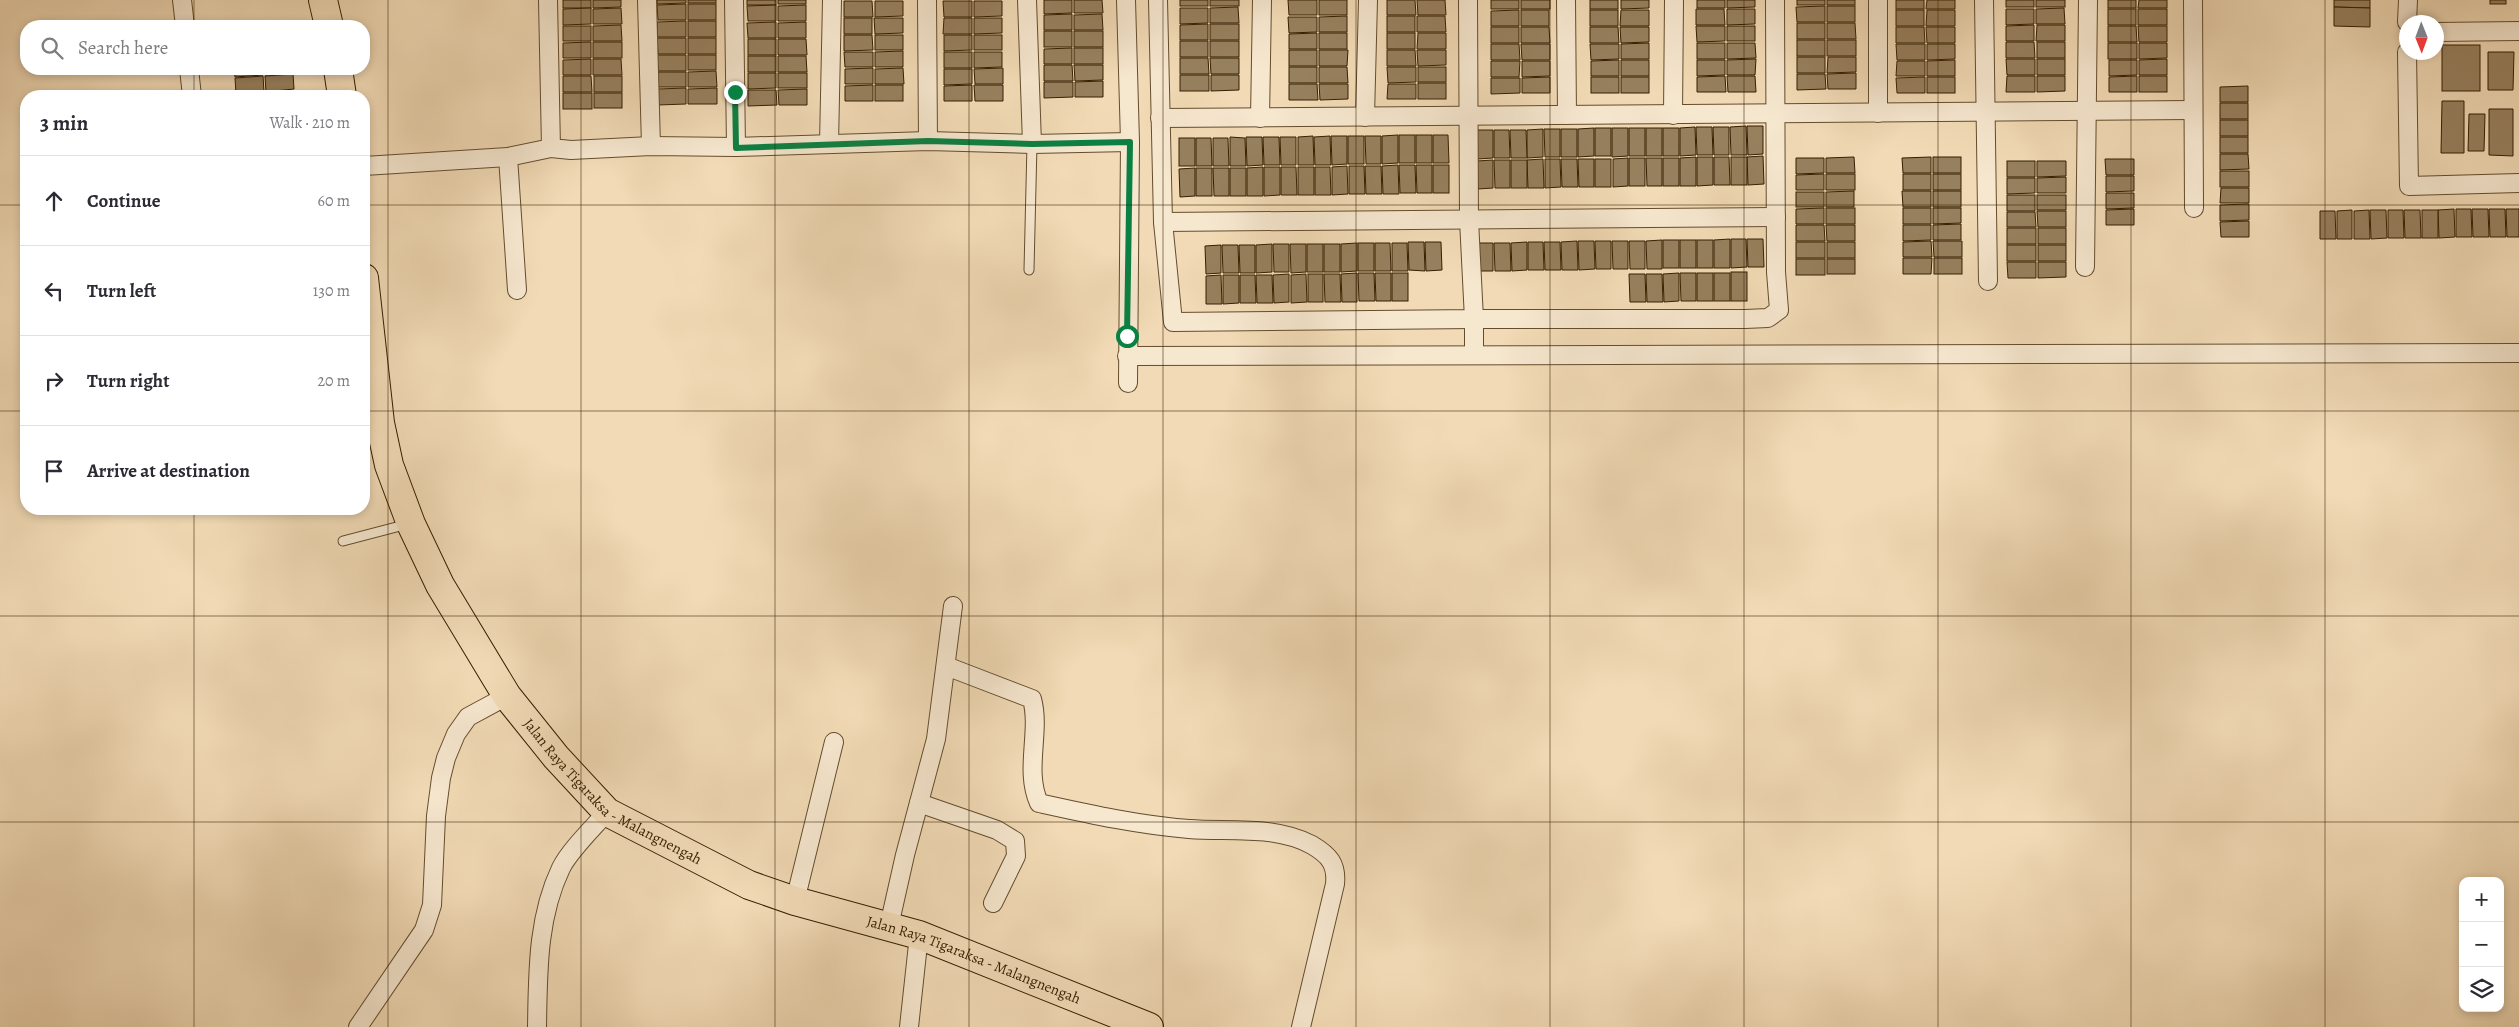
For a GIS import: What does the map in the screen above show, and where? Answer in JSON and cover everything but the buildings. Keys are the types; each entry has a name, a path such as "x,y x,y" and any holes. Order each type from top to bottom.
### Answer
{"main road":[{"path":"323,0 328,20"},
{"path":"339,75 341,90"},
{"name":"Jalan Raya Tigaraksa - Malangnengah","path":"370,391 372,423 411,524 440,585 507,696 556,757 607,812 749,885 795,901 919,936 1149,1027"}],"street":[{"path":"182,0 184,20"},
{"path":"548,0 551,148"},
{"path":"647,0 651,146"},
{"path":"734,0 736,148"},
{"path":"829,144 832,0"},
{"path":"927,0 928,141"},
{"path":"1027,0 1032,144"},
{"path":"1126,0 1130,142 1128,383"},
{"path":"1158,0 1163,222 1173,322 1768,318 1779,310 1776,217 1775,0"},
{"path":"1260,118 1262,0"},
{"path":"1365,117 1368,0"},
{"path":"1468,0 1469,220 1474,354"},
{"path":"1566,0 1567,116"},
{"path":"1674,0 1674,115"},
{"path":"1878,0 1878,113"},
{"path":"1984,0 1988,281"},
{"path":"2085,266 2088,0"},
{"path":"2193,0 2194,208"},
{"path":"2407,15 2408,0"},
{"path":"2444,32 2519,30"},
{"path":"2408,60 2410,186 2519,183"},
{"path":"190,75 191,90"},
{"path":"1160,118 2193,110"},
{"path":"370,166 508,157 551,148 571,150 651,146 736,148 928,141 1032,144 1130,142"},
{"path":"508,157 518,290"},
{"path":"1163,222 1776,217"},
{"path":"1127,356 2519,353"},
{"path":"889,926 936,740 953,606"},
{"path":"946,666 1032,699 1034,709 1032,764 1035,793 1039,803 1116,820 1189,829 1250,830 1291,837 1313,846 1331,860 1336,873 1335,884 1301,1027"},
{"path":"358,1027 424,930 432,904 436,816 441,778 446,758 456,734 468,718 507,696"},
{"path":"795,901 834,742"},
{"path":"919,803 997,830 1015,841 1016,856 993,903"},
{"path":"537,1027 539,943 550,897 562,867 607,812"},
{"path":"909,1027 919,936"}],"lane":[{"path":"1029,270 1032,144"},
{"path":"343,541 411,524"}],"route":[{"path":"735,92 736,148 928,141 1032,144 1130,142 1127,336"}]}
